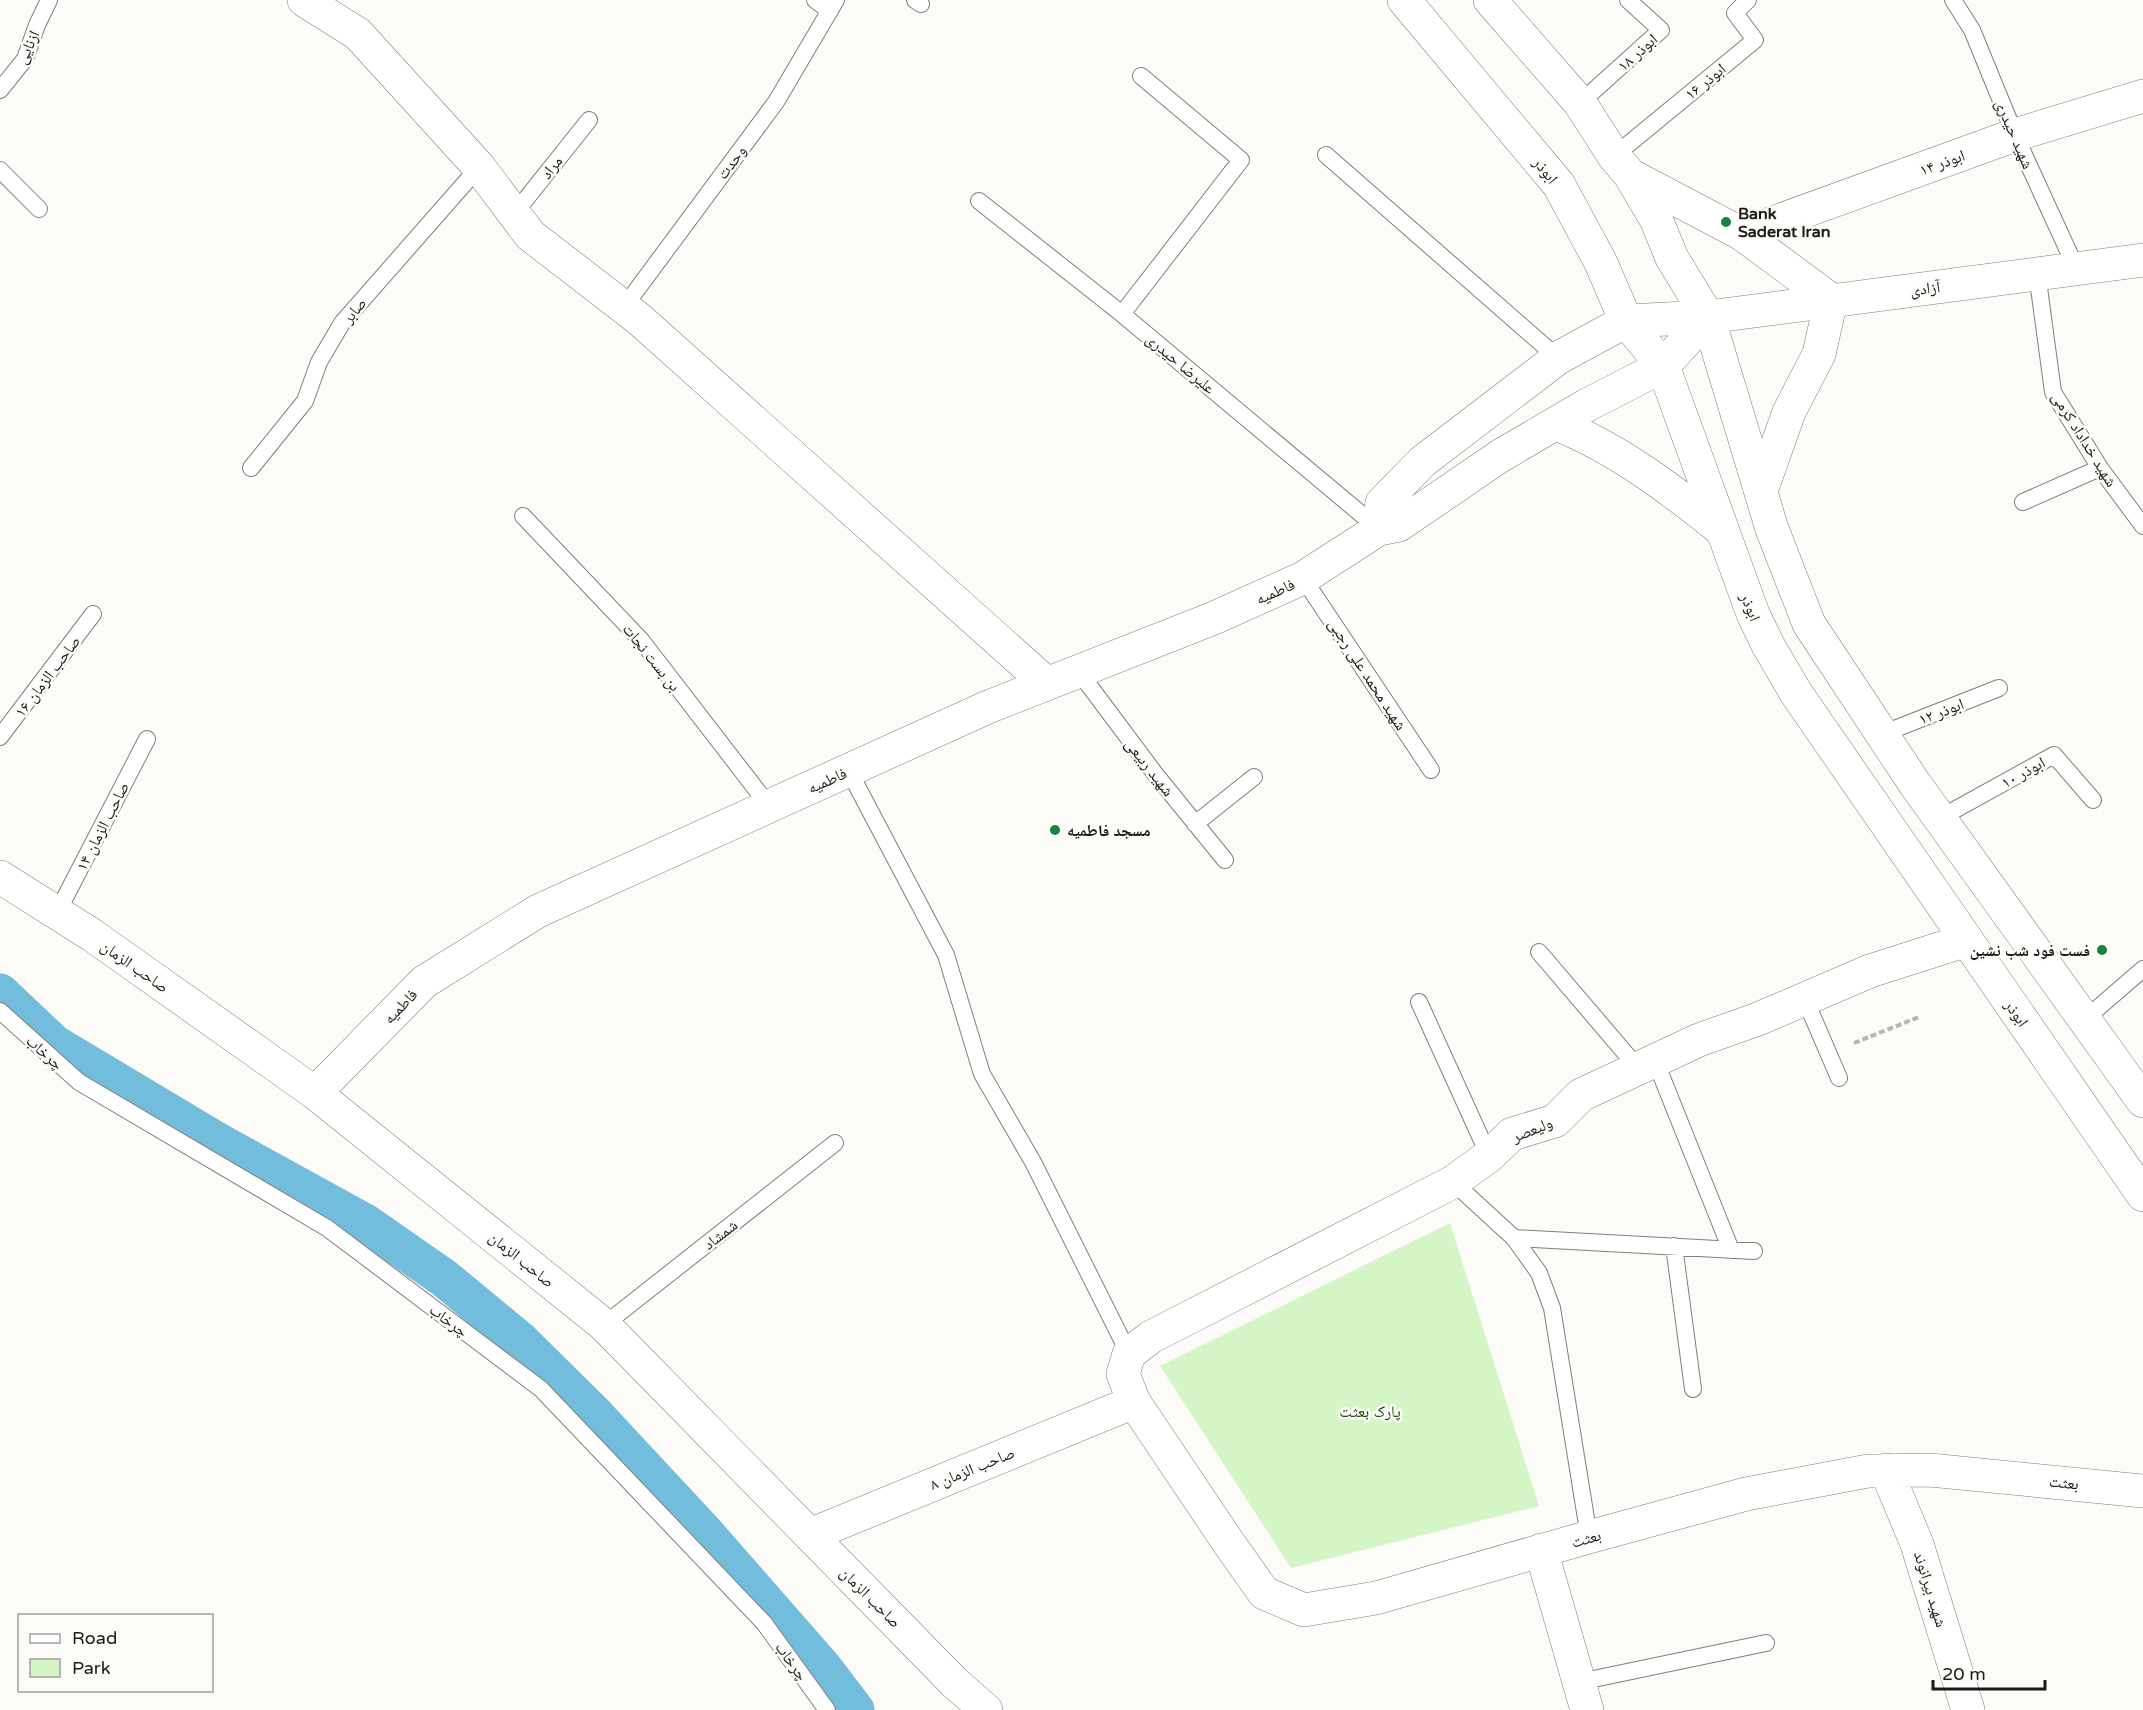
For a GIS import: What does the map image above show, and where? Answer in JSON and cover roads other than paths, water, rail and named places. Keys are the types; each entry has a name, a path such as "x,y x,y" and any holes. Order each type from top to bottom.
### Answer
{"street":[{"path":"304,0 358,34 479,167 530,235 624,307 1046,683"},
{"name":"ابوذر","path":"1404,0 1559,185 1601,263 1626,321 1663,366 1753,614 1768,645 1796,693 2143,1195"},
{"path":"1490,0 1580,103 1656,219 1672,258 1708,317 1772,529 1809,624 1940,818 2143,1101"},
{"name":"ابوذر ۱۴","path":"1742,234 2015,135 2143,96"},
{"path":"1622,165 1742,234 1831,300 1819,354 1790,412 1761,491"},
{"name":"آزادی","path":"1626,321 1708,317 2143,260"},
{"path":"1663,366 1708,317"},
{"path":"1379,530 1382,503 1422,462 1558,357 1626,321"},
{"name":"فاطمیه","path":"315,1093 424,981 538,911 1046,683 1214,618 1303,578 1379,530 1399,525 1500,456 1587,405 1663,366"},
{"path":"1556,424 1580,434 1658,482 1723,532"},
{"path":"1768,645 1809,624"},
{"name":"صاحب الزمان","path":"0,877 102,942 315,1093 604,1325 955,1683 986,1710"},
{"name":"ولیعصر","path":"1129,1354 1151,1337 1453,1182 1489,1156 1512,1134 1556,1121 1581,1095 1699,1040 1758,1019 1870,971 1966,940"},
{"path":"1129,1354 1123,1374 1134,1402"},
{"name":"بعثت","path":"1134,1402 1264,1593 1304,1610 1376,1598 1746,1494 1868,1471 1930,1470 2143,1491"},
{"name":"صاحب الزمان ۸","path":"810,1535 1134,1402"},
{"name":"شهید بیرانوند","path":"1886,1470 1917,1544 1968,1710"},
{"path":"1541,1550 1583,1696"}],"lane":[{"name":"ازنایی","path":"0,90 25,59 49,0"},
{"name":"وحدت","path":"624,307 776,102 833,5 815,0"},
{"name":"ابوذر ۱۸","path":"1580,103 1661,30 1628,0"},
{"name":"ابوذر ۱۶","path":"1622,165 1755,40 1735,13 1748,0"},
{"name":"شهید حیدری","path":"1953,0 1972,30 2015,135 2076,268"},
{"path":"1122,314 1242,160 1141,76"},
{"name":"مراد","path":"514,214 589,120"},
{"path":"1326,155 1558,357"},
{"name":"صابر","path":"252,468 305,401 319,362 342,323 479,167"},
{"path":"0,170 39,209"},
{"name":"علیرضا حیدری","path":"979,201 1122,314 1379,530"},
{"name":"شهید خداداد کرمی","path":"2037,273 2053,392 2100,468 2143,526"},
{"path":"2023,502 2100,468"},
{"name":"بن بست نجات","path":"524,516 641,640 770,806"},
{"name":"شهید محمد علی رجبی","path":"1303,578 1431,770"},
{"name":"صاحب الزمان ۱۶","path":"0,737 93,614"},
{"name":"شهید ربیعی","path":"1078,672 1225,860"},
{"name":"ابوذر ۱۲","path":"1882,734 1999,688"},
{"name":"صاحب الزمان ۱۴","path":"57,913 147,739"},
{"name":"ابوذر ۱۰","path":"1940,818 2054,755 2093,800"},
{"path":"849,771 946,955 982,1074 1033,1162 1129,1354"},
{"path":"1195,824 1254,777"},
{"path":"1539,952 1646,1064 1731,1250"},
{"path":"2084,1020 2143,969"},
{"path":"1805,999 1839,1078"},
{"path":"1419,1002 1489,1156"},
{"name":"چرخاب","path":"0,1011 79,1082 327,1228 541,1389 764,1623 827,1710"},
{"name":"شمشاد","path":"604,1325 836,1143"},
{"path":"1453,1182 1514,1238 1539,1273 1552,1308 1589,1537"},
{"path":"1514,1238 1755,1251"},
{"path":"1674,1246 1693,1389"},
{"path":"1583,1696 1766,1643"}],"waterway":[{"path":"0,993 54,1044 216,1141 365,1223 444,1278 519,1340 595,1415 703,1531 823,1668 855,1710"}],"place":[{"name":"Bank Saderat Iran","path":"1726,222"},
{"name":"مسجد فاطمیه","path":"1055,830"},
{"name":"فست فود شب نشین","path":"2102,950"}],"park label":[{"name":"پارک بعثت","path":"1370,1411"}]}
